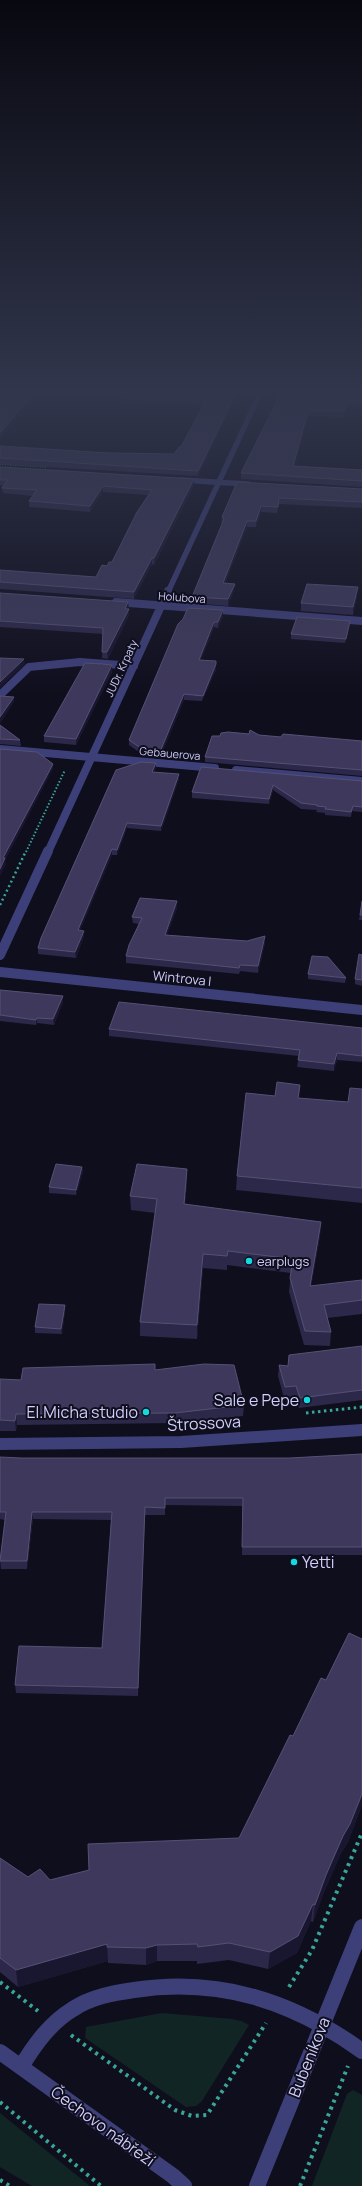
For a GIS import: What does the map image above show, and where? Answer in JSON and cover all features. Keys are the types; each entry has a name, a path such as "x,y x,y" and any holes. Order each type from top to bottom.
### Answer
{"street":[{"name":"JUDr. Krpaty","path":"0,955 214,493"},
{"name":"Holubova","path":"107,602 362,621"},
{"path":"0,695 9,688 24,670 29,667 80,662 134,666"},
{"name":"Gebauerova","path":"0,750 362,781"},
{"name":"Wintrova I","path":"0,972 362,1010"},
{"name":"Štrossova","path":"0,1444 134,1444 326,1434 362,1430"},
{"name":"Bubeníkova","path":"257,2186 362,1928"},
{"path":"21,2067 41,2036 54,2022 68,2011 96,1997 140,1988 188,1986 222,1989 279,2003 323,2023 359,2048"},
{"name":"Čechovo nábřeží","path":"0,2052 173,2176 184,2186"}],"path":[{"path":"0,905 66,770"},
{"path":"0,1982 175,2110 192,2116 207,2115 312,1950 362,1833"},
{"path":"300,2186 359,2048"},
{"path":"0,2102 101,2186"},
{"path":"0,2180 10,2186"}],"green space":[{"path":"162,2013 232,2019 249,2025 202,2101 196,2106 186,2107 85,2038 86,2027"},
{"path":"353,2090 362,2095 362,2186 312,2186 347,2094"},
{"path":"0,2113 90,2186 32,2186 0,2167"}],"building":[{"path":"35,493 98,493 90,506 29,501"},
{"path":"150,493 187,493 154,558 152,558 134,592 0,582 0,570 96,577 102,565 107,566 109,562 112,562 137,512"},
{"path":"232,493 362,493 362,502 279,498 278,507 261,506 256,521 247,521 223,583 235,584 228,599 192,597 224,519 222,517"},
{"path":"307,584 358,587 353,607 301,603"},
{"path":"0,593 128,602 125,609 129,609 107,652 102,652 103,628 0,621"},
{"path":"188,608 223,610 218,622 214,622 199,660 216,661 216,664 203,696 184,694 160,752 145,751 129,740 178,624 183,619"},
{"path":"297,617 350,621 346,639 291,634"},
{"path":"0,658 24,659 0,682"},
{"path":"85,663 102,663 112,665 76,739 44,736"},
{"path":"0,696 14,697 0,717"},
{"path":"0,725 20,740 0,739"},
{"path":"250,730 259,735 281,737 283,734 362,741 362,770 205,757 212,736 220,736 221,733 228,732 249,734"},
{"path":"0,749 37,752 53,764 3,858 5,858 0,869"},
{"path":"141,762 156,763 152,772 179,774 161,826 127,823 117,850 112,849 78,930 84,931 75,952 38,948 41,938 116,770"},
{"path":"201,767 362,781 362,807 353,806 351,812 325,809 326,807 301,803 273,785 269,799 192,792"},
{"path":"140,898 177,901 165,935 247,941 265,936 258,966 240,965 239,968 126,956 129,945 142,918 132,917"},
{"path":"362,901 362,915 360,915"},
{"path":"359,954 362,955 362,980 355,979"},
{"path":"312,956 328,957 346,978 308,974"},
{"path":"0,990 63,996 53,1019 37,1018 36,1020 0,1015"},
{"path":"119,1002 362,1028 362,1056 337,1053 334,1064 298,1060 300,1050 109,1029"},
{"path":"277,1082 300,1085 298,1098 348,1102 350,1088 362,1089 362,1188 237,1176 246,1093 275,1096"},
{"path":"56,1164 82,1167 76,1190 49,1187"},
{"path":"137,1164 187,1169 184,1204 321,1222 310,1286 362,1280 362,1300 324,1305 331,1332 305,1331 290,1278 293,1259 228,1251 227,1256 203,1254 197,1325 140,1322 157,1199 130,1196"},
{"path":"39,1304 65,1305 61,1329 35,1327"},
{"path":"362,1346 362,1390 300,1398 296,1386 285,1387 279,1365 288,1366 289,1355"},
{"path":"155,1364 155,1370 204,1364 234,1365 244,1405 175,1413 16,1414 15,1421 0,1420 0,1379 21,1380 23,1368"},
{"path":"362,1454 362,1547 242,1547 243,1498 165,1498 165,1508 145,1507 138,1688 15,1685 19,1646 102,1648 112,1512 32,1512 27,1561 0,1561 6,1512 0,1512 0,1457 290,1458"},
{"path":"349,1633 362,1639 362,1794 350,1824 343,1836 326,1875 315,1905 313,1904 298,1936 270,1952 229,1943 198,1947 197,1944 157,1945 146,1948 107,1947 107,1944 16,1970 0,1958 0,1858 28,1877 40,1869 50,1880 89,1870 88,1844 239,1838 290,1735 293,1736 321,1678 326,1680"}],"place":[{"name":"earplugs","path":"249,1261"},
{"name":"Sale e Pepe","path":"307,1400"},
{"name":"El.Micha studio","path":"146,1412"},
{"name":"Yetti","path":"294,1562"}]}
